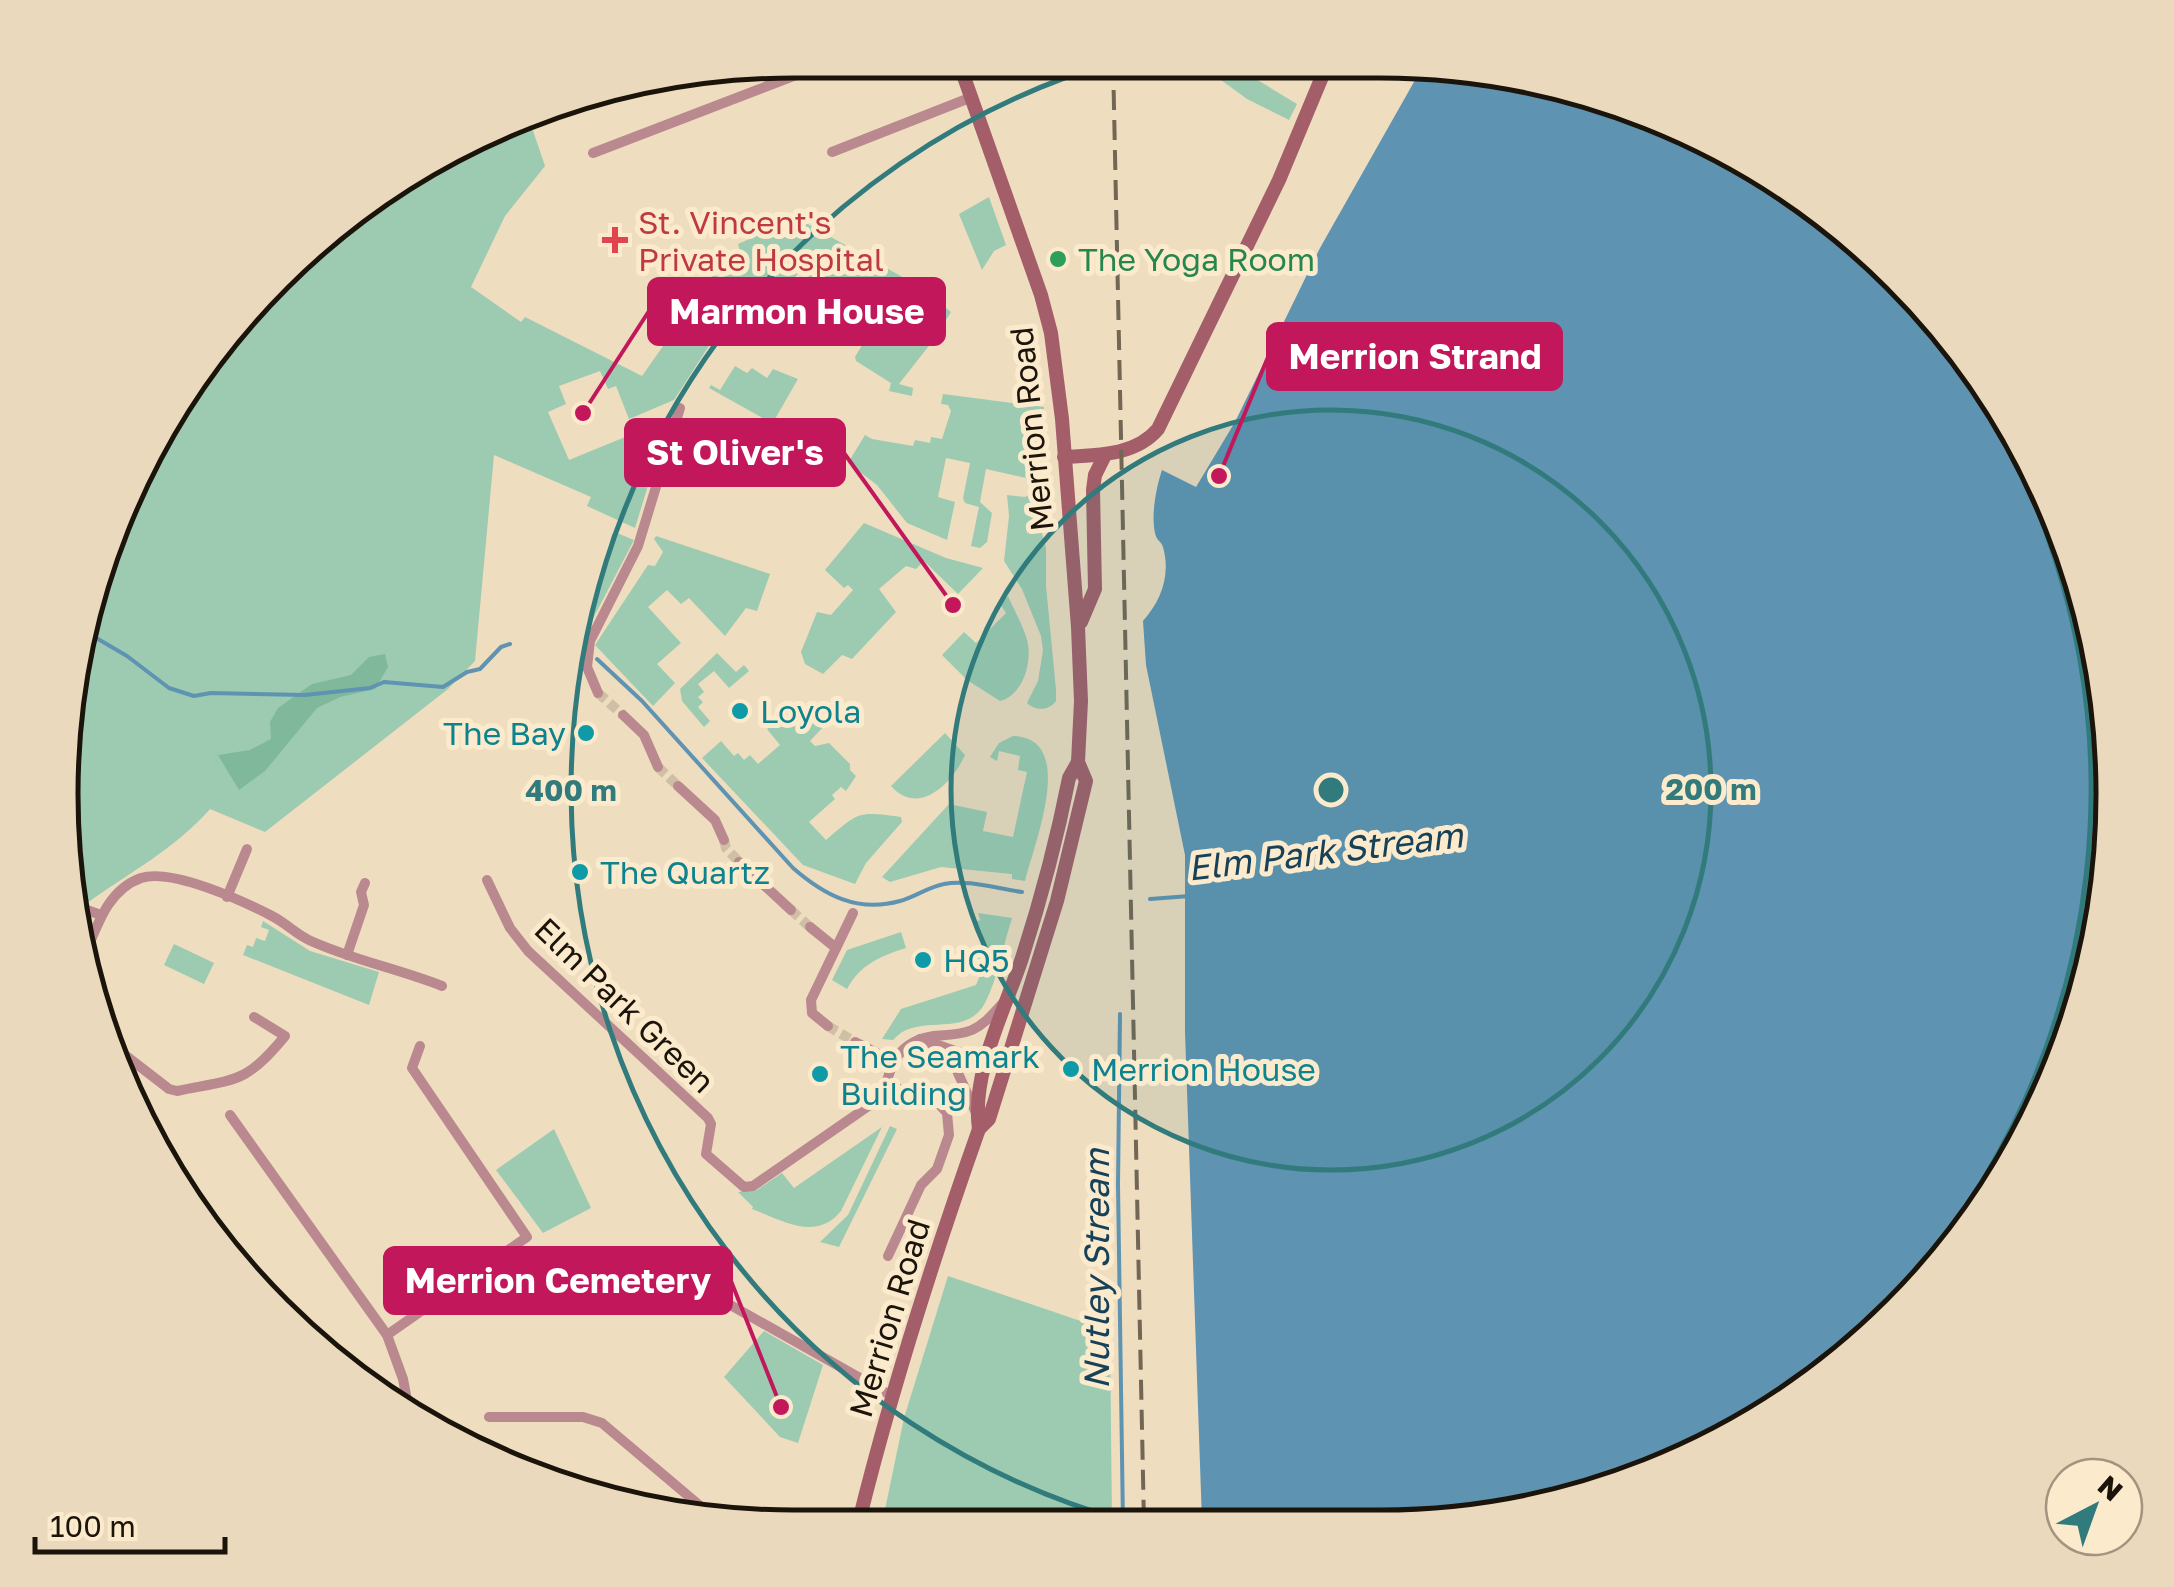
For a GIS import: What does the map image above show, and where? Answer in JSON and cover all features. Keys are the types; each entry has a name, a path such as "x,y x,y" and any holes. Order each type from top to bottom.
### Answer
{"main road":[{"name":"Merrion Road","path":"965,78 1041,294 1054,356 1078,627 1078,762 1086,781 1040,958 989,1119 978,1121"},
{"path":"1064,457 1104,455 1149,439 1158,429 1276,185 1321,78"},
{"name":"Merrion Road","path":"1078,627 1095,589 1095,475 1104,455"},
{"name":"Merrion Road","path":"862,1510 892,1396 978,1121 987,1062 1054,847 1068,778 1078,762"},
{"path":"987,1062 1005,1067"}],"street":[{"path":"593,153 788,78"},
{"path":"832,152 972,97"},
{"path":"598,692 587,667 590,641 638,546 680,408"},
{"path":"623,715 644,735 658,767"},
{"path":"678,786 715,820 724,840"},
{"path":"226,897 247,849"},
{"path":"739,862 791,910"},
{"path":"92,938 116,893 154,874 176,878 272,916 307,940 348,955 428,975 442,986"},
{"name":"Elm Park Green","path":"488,880 510,928 528,951 708,1118 711,1124 706,1154 738,1184 753,1186 883,1096 886,1084"},
{"path":"348,955 364,905 361,892 365,883"},
{"path":"88,910 102,915"},
{"path":"828,1026 812,1013 811,1000 853,913"},
{"path":"810,927 836,948"},
{"path":"888,1256 921,1184 936,1169 949,1135 947,1114 938,1104 886,1084 892,1061 903,1047 920,1039 971,1030 986,1021 1009,996"},
{"path":"128,1057 177,1091 234,1080 248,1075 286,1036 254,1018"},
{"path":"920,1039 987,1062"},
{"path":"920,1039 953,1062 978,1121"},
{"path":"855,1042 892,1061"},
{"path":"387,1335 527,1237 412,1068 420,1046"},
{"path":"230,1115 387,1335 406,1395"},
{"path":"635,1267 725,1302 892,1396"},
{"path":"489,1416 583,1417 602,1423 696,1502"}],"green space":[{"path":"1218,78 1254,78 1297,104 1289,120 1247,99"},
{"path":"532,127 545,166 505,216 471,287 521,322 525,317 642,376 713,275 723,278 740,251 738,244 797,218 915,284 951,312 899,384 913,388 912,396 889,391 891,383 856,361 877,320 863,312 866,306 816,275 813,279 799,271 769,320 736,304 674,400 629,419 616,386 608,389 600,371 559,386 566,404 548,412 569,460 662,422 667,424 635,528 587,506 591,497 494,455 475,661 448,689 265,832 210,809 167,848 87,903 78,794 84,700 102,608 132,519 173,435 255,321 321,255 396,198 477,151"},
{"path":"989,197 1006,245 994,251 982,270 959,214"},
{"path":"735,366 747,373 752,368 767,378 773,369 798,379 775,419 833,450 831,456 709,388 711,385 720,390"},
{"path":"943,394 1044,407 1040,526 1046,548 1056,690 1056,701 1046,708 1027,703 1038,681 1041,636 1022,589 1004,561 1007,495 1030,494 1026,478 986,469 980,502 992,513 987,542 980,548 971,546 979,507 965,503 963,498 970,463 946,458 938,497 955,502 947,540 907,523 877,485 848,463 865,435 913,446 915,440 930,443 931,437 942,439 951,411 948,405 941,404"},
{"path":"864,523 946,558 983,568 958,594 924,561 916,569 906,566 879,589 896,612 852,659 842,655 823,674 805,664 801,652 817,612 831,615 853,590 848,585 844,588 825,570"},
{"path":"612,534 634,540 586,632"},
{"path":"656,536 770,574 757,611 746,608 725,636 689,598 681,604 667,590 648,607 681,643 657,664 675,683 653,706 595,645 648,565 655,566 663,552 654,539"},
{"path":"1008,596 1025,634 1029,658 1020,685 1000,701 967,680 942,655 964,632 976,643 1006,613 1000,604"},
{"path":"717,653 736,672 744,665 749,671 729,688 714,671 698,684 704,692 698,697 703,702 698,707 710,721 704,727 682,701 680,689"},
{"path":"385,654 388,667 375,689 340,697 317,708 265,771 239,790 218,755 250,750 271,739 270,722 278,708 312,684 351,675 369,657"},
{"path":"810,711 824,726 810,741 815,746 829,743 856,776 846,791 841,787 832,795 835,799 809,822 826,840 859,816 901,817 902,822 866,863 855,884 803,865 702,758 721,741 734,756 738,753 744,760 750,755 758,764 780,745 767,729 786,712 797,723"},
{"path":"945,733 965,755 952,776 923,797 901,795 891,786"},
{"path":"1013,736 1033,741 1044,754 1048,773 1042,819 1025,881 1012,879 1012,874 941,867 890,882 882,877 949,804 987,812 983,831 1013,837 1027,772 1018,770 1020,756 999,751 997,761 990,757 999,743"},
{"path":"978,913 1012,918 985,1003 966,1020 915,1027 893,1040 882,1039 901,1009 976,985 981,973 977,958 984,955 975,922 980,920"},
{"path":"263,921 310,951 379,972 369,1005 243,955 247,945 253,947 256,938 265,941 269,930 261,927"},
{"path":"901,932 906,948 872,962 847,989 832,980 847,950"},
{"path":"174,944 214,963 204,984 164,965"},
{"path":"890,1126 897,1129 839,1247 820,1242 848,1215"},
{"path":"882,1127 841,1211 821,1225 798,1226 752,1209 738,1192 757,1190 782,1173 794,1188"},
{"path":"554,1129 591,1208 543,1233 496,1170"},
{"path":"948,1276 1110,1331 1112,1510 885,1510 904,1418"},
{"path":"764,1331 823,1365 798,1443 780,1437 724,1377"}],"water":[{"path":"1416,79 1520,91 1611,115 1739,173 1816,225 1853,255 1919,321 1976,396 2023,477 2059,563 2083,654 2095,747 2095,840 2083,933 2059,1024 2001,1152 1919,1266 1853,1332 1816,1362 1697,1436 1611,1472 1566,1485 1520,1496 1427,1508 1202,1510 1185,1032 1185,855 1146,665 1143,621 1155,605 1165,577 1163,547 1154,526 1162,470 1196,487 1235,422 1320,248"}],"waterway":[{"name":"Elm Park Stream","path":"95,637 169,688 194,696 305,695 370,688 384,682 443,687 480,669 501,647 510,644"},
{"name":"Elm Park Stream","path":"597,659 642,701 793,868 829,893 870,905 900,901 953,883 1022,892"},
{"name":"Elm Park Stream","path":"1150,899 1190,896"},
{"name":"Nutley Stream","path":"1120,1014 1123,1510"}],"tunnel":[{"path":"598,693 623,715"},
{"path":"658,767 678,786"},
{"path":"724,840 739,862"},
{"path":"791,910 810,927"},
{"path":"828,1026 855,1042"}],"railway":[{"path":"1113,78 1144,1510"}],"place":[{"name":"St. Vincent's Private Hospital","path":"615,240"},
{"name":"The Yoga Room","path":"1058,259"},
{"name":"Marmon House","path":"583,413"},
{"name":"Merrion Strand","path":"1219,476"},
{"name":"St Oliver's","path":"953,605"},
{"name":"Loyola","path":"740,711"},
{"name":"The Bay","path":"586,733"},
{"name":"The Quartz","path":"580,872"},
{"name":"HQ5","path":"923,960"},
{"name":"Merrion House","path":"1071,1069"},
{"name":"The Seamark Building","path":"820,1074"},
{"name":"Merrion Cemetery","path":"781,1407"}]}
